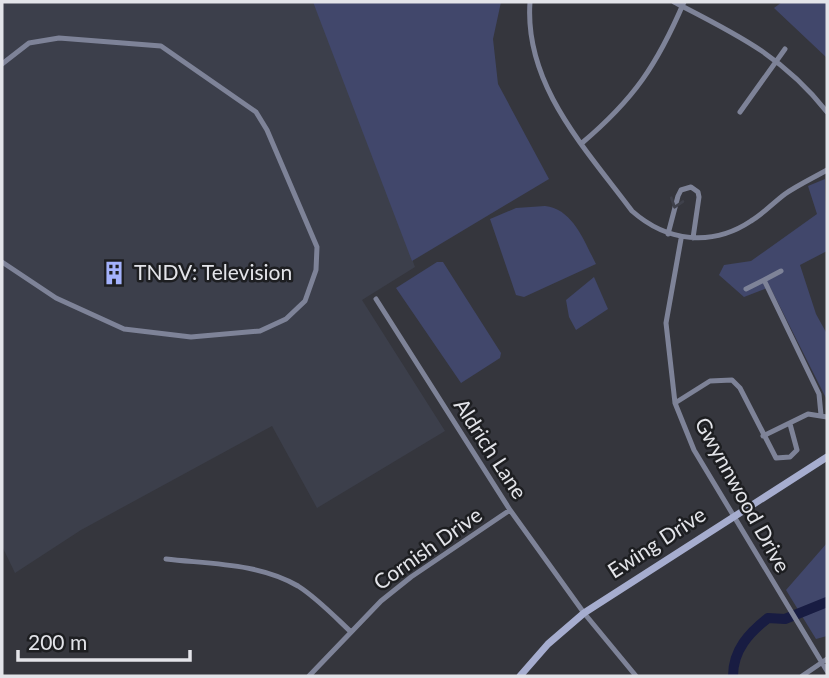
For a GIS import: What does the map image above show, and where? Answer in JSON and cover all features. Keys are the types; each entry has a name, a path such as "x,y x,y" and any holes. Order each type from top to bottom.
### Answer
{"street":[{"path":"530,2 530,32 544,80 561,115 632,211 645,223 681,239 722,235 752,221 787,193 827,170"},
{"path":"674,2 683,4 776,59 810,91 827,113"},
{"path":"582,143 617,113 637,89 683,4"},
{"path":"2,64 29,43 59,38 161,46 256,112 267,130 317,247 316,270 305,301 286,319 260,331 191,337 124,329 56,298 2,262"},
{"path":"740,112 785,49"},
{"path":"668,234 678,196 681,191 691,187 696,189 699,197 693,238"},
{"name":"Gwynnwood Drive","path":"681,239 666,323 675,403 694,450 800,627 824,660 827,671"},
{"path":"746,289 781,271"},
{"path":"763,436 808,414 824,416 819,394 764,280"},
{"name":"Aldrich Lane","path":"376,299 510,510 584,613 636,676"},
{"path":"675,403 710,381 732,380 740,388 776,458 790,457 797,450 790,424"},
{"name":"Ewing Drive","path":"520,676 548,644 584,613 827,457"},
{"name":"Cornish Drive","path":"309,676 381,601 411,577 510,510"},
{"path":"166,559 252,568 286,580 299,587 351,632"},
{"path":"802,676 824,660"}],"shaded area":[{"path":"2,2 313,2 356,102 415,267 362,300 445,431 317,508 272,426 81,530 15,573 2,546"},
{"path":"313,2 501,2 493,39 498,84 549,179 412,261"},
{"path":"782,2 827,2 827,58 774,8"},
{"path":"825,179 827,251 800,265 816,314 827,334 827,400 770,287 744,297 719,275 724,265 751,261 817,214 808,186"},
{"path":"516,208 555,208 570,220 582,236 596,264 524,297 516,295 490,219"},
{"path":"437,262 443,262 501,353 500,358 461,383 396,288"},
{"path":"594,277 608,309 576,330 569,317 566,300"},
{"path":"827,543 827,636 816,639 786,590"}],"waterway":[{"path":"733,676 736,658 743,643 768,618 785,619 827,602"}],"place":[{"name":"TNDV: Television","path":"114,273"}]}
